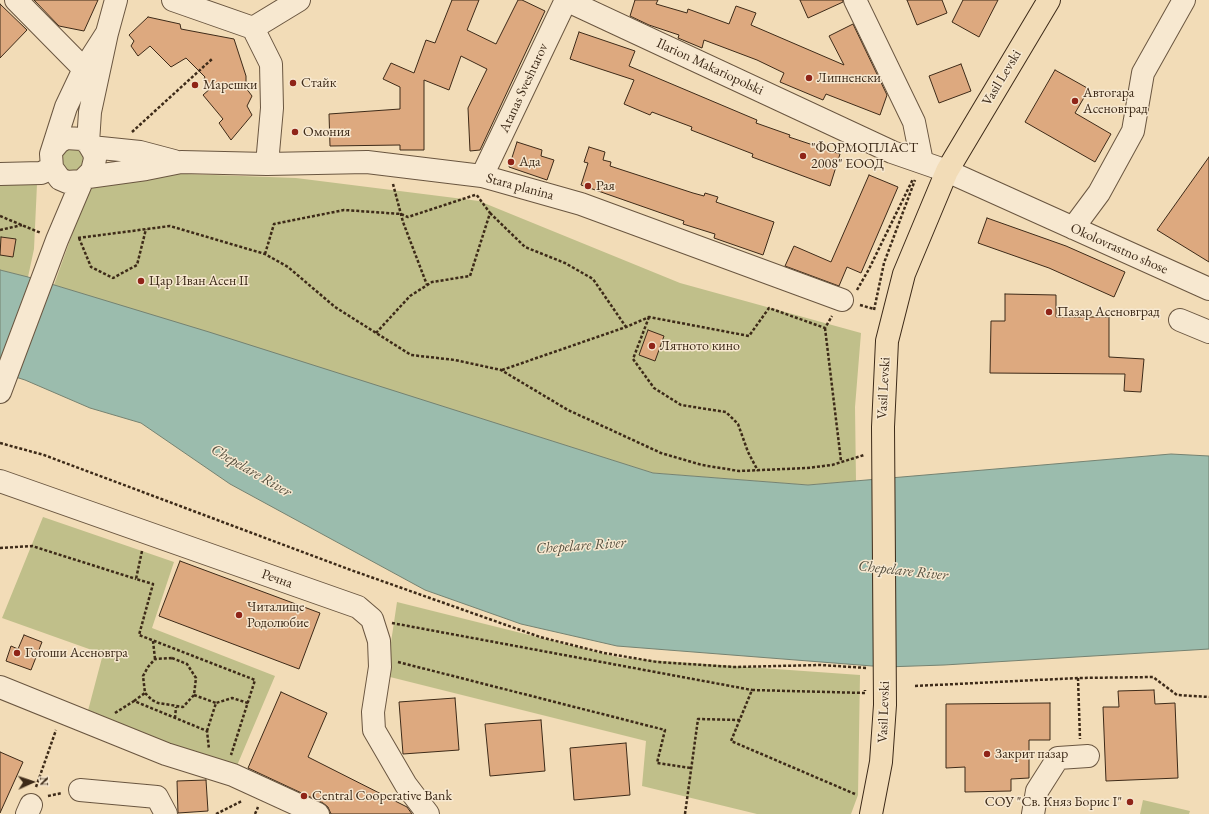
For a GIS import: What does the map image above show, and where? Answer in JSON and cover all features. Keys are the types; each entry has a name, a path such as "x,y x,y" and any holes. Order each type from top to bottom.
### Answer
{"main road":[{"name":"Vasil Levski","path":"871,814 881,762 885,706 876,667 884,478 882,427 887,341 904,274 947,171 1049,0"}],"street":[{"path":"16,0 84,70"},
{"path":"0,392 57,240 85,179 92,172 96,159 90,145 90,112 107,33 116,0"},
{"path":"172,0 253,28 271,64 272,108 267,164"},
{"path":"253,28 299,0"},
{"name":"Ilarion Makariopolski","path":"566,0 892,152 947,171"},
{"name":"Atanas Sveshtarov","path":"479,186 566,0"},
{"path":"855,0 914,122 922,162"},
{"path":"1072,228 1099,193 1133,131 1143,73 1184,0"},
{"path":"107,33 84,70 66,107 55,165 67,182 146,170 181,162"},
{"path":"57,240 55,165 59,142 66,138 82,139 90,145 140,152 181,162"},
{"name":"Stara planina","path":"181,162 267,164 367,162 388,165 479,186 581,204 842,300"},
{"path":"0,174 41,173 55,165"},
{"name":"Okolovrastno shose","path":"947,171 1209,289"},
{"path":"1180,320 1209,332"},
{"name":"Речна","path":"0,481 358,607 372,619"},
{"path":"372,619 379,641 380,657 380,667 373,712 374,730 406,785 428,814"},
{"path":"0,687 166,754 233,775 318,814"},
{"path":"1033,814 1037,791 1058,758 1084,756"},
{"path":"80,790 157,797 166,814"}],"path":[{"path":"131,132 212,59"},
{"path":"841,461 825,328 842,300 858,288 922,162"},
{"path":"388,165 401,214 427,285"},
{"path":"266,254 274,224 344,210 401,214 408,217 479,186 490,213 525,247 565,263 593,279 626,327"},
{"path":"376,332 410,296 432,282 470,276 490,213"},
{"path":"0,216 57,240 170,226 266,254 288,266 335,308 411,354 456,360 501,370 568,410 661,452 702,465 739,471 807,468 832,465 866,454"},
{"path":"0,230 22,225"},
{"path":"79,238 91,267 112,278 137,265 146,229"},
{"path":"501,370 626,327 649,317 749,336 770,308 825,328"},
{"path":"649,317 633,359 654,388 681,405 726,412 738,424 748,452 758,471"},
{"path":"0,443 44,455 348,569 540,637 604,653 657,662 734,667 821,665 876,667"},
{"path":"136,579 145,533"},
{"path":"0,548 32,546 153,584 139,635 255,680 229,762 233,775"},
{"path":"372,619 752,690 865,693"},
{"path":"154,641 155,659 143,676 144,693 158,703 183,707 194,695 196,678 187,664 172,658 155,659"},
{"path":"380,657 665,730 657,763 691,768"},
{"path":"914,686 1078,678 1153,677 1177,695 1209,697"},
{"path":"1078,678 1084,756"},
{"path":"752,690 731,741 858,795"},
{"path":"94,725 134,701 144,693"},
{"path":"194,695 216,703 232,698 248,703"},
{"path":"134,701 207,732"},
{"path":"210,768 207,732 216,703"},
{"path":"175,718 176,706"},
{"path":"30,806 62,712"},
{"path":"685,814 698,719 740,720"},
{"path":"216,814 264,789"},
{"path":"30,806 80,790"}],"shaded area":[{"path":"83,148 85,168 67,175 57,154 59,150"},
{"path":"132,172 296,178 479,201 680,283 861,333 855,407 856,481 808,485 653,473 54,285 91,181"},
{"path":"0,182 37,184 34,249 28,277 0,270"},
{"path":"43,517 174,562 152,628 275,676 233,775 85,722 103,654 2,618"},
{"path":"397,602 621,658 860,675 858,795 851,814 757,814 642,786 646,741 386,676"},
{"path":"1143,800 1190,811 1189,814 1140,814"}],"water":[{"name":"Chepelare River","path":"0,270 28,277 209,332 653,473 808,485 1171,454 1209,456 1209,649 944,665 885,667 617,646 521,624 425,590 230,484 141,423 90,408 25,380 0,372"}],"building":[{"path":"34,0 98,0 84,31 59,26"},
{"path":"452,0 479,0 467,30 496,44 518,0 522,0 545,11 480,150 470,151 468,108 487,69 461,56 449,90 424,80 424,150 400,150 400,145 330,146 329,114 400,109 400,87 383,79 391,63 414,73 426,40 435,43"},
{"path":"635,0 658,0 656,4 687,13 688,9 729,24 736,6 756,13 751,25 844,65 829,36 853,24 887,95 880,115 826,94 823,100 780,82 784,73 757,60 704,40 702,48 678,38 679,35 649,25 630,16"},
{"path":"800,0 843,0 843,2 808,18"},
{"path":"907,0 942,0 947,13 917,25"},
{"path":"963,0 998,0 979,37 952,22"},
{"path":"0,4 27,30 0,58"},
{"path":"148,17 180,24 181,29 234,39 246,76 246,88 252,96 247,106 252,115 231,140 219,123 223,119 203,95 211,88 204,79 205,77 186,58 171,67 150,46 138,56 131,46 134,41 129,35"},
{"path":"579,32 635,51 629,66 757,120 756,123 790,135 789,137 840,154 830,186 752,157 753,154 691,130 692,127 652,112 650,115 624,104 634,80 570,59"},
{"path":"961,64 971,91 939,103 929,76"},
{"path":"1055,70 1089,89 1075,113 1111,134 1095,162 1025,122"},
{"path":"517,142 542,150 541,156 554,160 547,180 509,167"},
{"path":"589,147 605,152 603,160 611,162 610,166 693,193 704,196 705,193 718,197 716,202 774,222 763,255 714,238 715,234 683,224 684,221 581,185 588,163 584,162"},
{"path":"1209,157 1209,262 1157,230"},
{"path":"869,175 898,187 861,273 847,267 839,286 785,266 794,246 831,262"},
{"path":"987,218 1066,246 1125,272 1114,297 1049,268 978,243"},
{"path":"1,237 16,239 13,257 0,255"},
{"path":"1005,294 1056,295 1056,317 1109,317 1109,357 1144,359 1141,392 1124,391 1125,374 990,373 991,321 1005,321"},
{"name":"Лятното кино","path":"648,330 664,336 655,361 639,355"},
{"name":"Читалище Родолюбие","path":"180,561 320,613 299,669 159,616"},
{"path":"24,635 42,642 31,670 6,661 11,646 18,649"},
{"path":"1154,690 1155,704 1175,703 1178,778 1106,781 1103,707 1119,707 1118,691"},
{"path":"281,692 327,713 308,757 407,807 412,814 331,814 328,807 323,803 248,768"},
{"path":"455,698 459,750 403,754 399,702"},
{"name":"Закрит пазар","path":"1050,703 1050,740 1029,740 1029,778 1011,779 1011,791 965,792 965,767 946,768 946,704"},
{"path":"541,720 545,771 490,776 485,724"},
{"path":"626,743 630,795 574,800 570,748"},
{"path":"0,752 23,762 0,813"},
{"path":"206,780 208,811 178,813 177,781"}],"place":[{"name":"Липненски","path":"809,78"},
{"name":"Стайк","path":"293,83"},
{"name":"Марешки","path":"195,85"},
{"name":"Автогара Асеновград","path":"1075,101"},
{"name":"Омония","path":"295,132"},
{"name":"\"ФОРМОПЛАСТ 2008\" ЕООД","path":"803,156"},
{"name":"Ада","path":"511,162"},
{"name":"Рая","path":"588,186"},
{"name":"Цар Иван Асен II","path":"141,281"},
{"name":"Пазар Асеновград","path":"1049,312"},
{"name":"Лятното кино","path":"652,346"},
{"name":"Читалище Родолюбие","path":"239,615"},
{"name":"Гогоши Асеновгра","path":"17,653"},
{"name":"Закрит пазар","path":"987,754"},
{"name":"Central Cooperative Bank","path":"304,796"},
{"name":"СОУ \"Св. Княз Борис I\"","path":"1130,802"}]}
